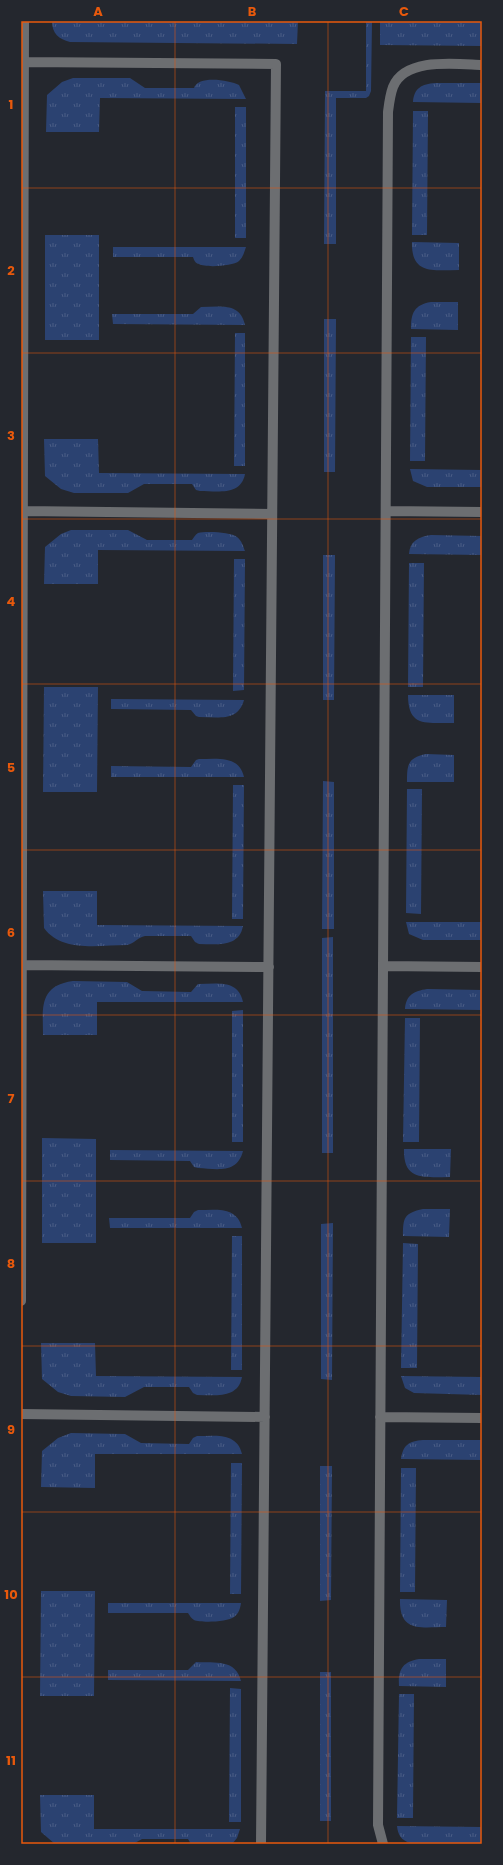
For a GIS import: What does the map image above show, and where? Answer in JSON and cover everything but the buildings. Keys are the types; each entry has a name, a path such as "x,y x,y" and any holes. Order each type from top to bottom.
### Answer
{"lane":[{"path":"21,1301 24,21"},
{"path":"24,62 276,64 261,1844"},
{"path":"383,1844 378,1825 388,112 393,86 402,76 411,70 423,66 438,64 482,65"},
{"path":"23,511 272,514"},
{"path":"386,512 482,512"},
{"path":"22,965 269,967"},
{"path":"383,966 482,967"},
{"path":"21,1414 265,1416"},
{"path":"380,1417 482,1418"}],"green space":[{"path":"52,21 298,21 297,44 70,42 59,37 55,33 52,26"},
{"path":"366,21 372,21 371,91 369,96 366,98 336,98 336,244 324,244 325,91 366,91"},
{"path":"380,21 482,21 482,46 380,45"},
{"path":"73,78 130,78 145,88 194,88 201,81 221,80 239,85 246,99 100,98 99,132 46,132 47,95 62,82"},
{"path":"482,83 482,103 413,102 417,90 426,84"},
{"path":"235,107 246,107 246,238 235,238"},
{"path":"413,111 428,111 427,235 412,235"},
{"path":"45,235 99,235 99,340 45,340"},
{"path":"412,242 459,243 459,270 432,270 425,268 415,260"},
{"path":"113,247 246,247 239,261 236,263 213,266 198,264 193,257 113,257"},
{"path":"458,302 458,330 411,329 413,314 417,308 425,303"},
{"path":"201,307 228,307 234,309 239,312 245,325 113,324 112,314 193,314"},
{"path":"324,319 336,319 335,472 324,472"},
{"path":"235,333 245,333 245,466 234,466"},
{"path":"411,337 426,337 425,461 410,461"},
{"path":"44,439 98,439 99,473 245,474 243,481 239,486 227,491 200,491 196,490 192,484 144,484 128,493 74,493 61,489 45,476"},
{"path":"410,469 482,470 482,487 427,487 413,481"},
{"path":"71,530 128,530 147,540 192,540 195,535 202,532 224,533 237,537 245,551 98,550 98,584 44,584 45,547 61,534"},
{"path":"431,535 482,536 482,555 409,554 411,546 416,540"},
{"path":"323,555 335,555 334,700 323,700"},
{"path":"234,559 245,559 244,690 233,691"},
{"path":"409,563 424,563 423,687 408,687"},
{"path":"44,687 98,687 97,792 43,792"},
{"path":"408,695 454,695 454,723 428,723 416,719 409,706"},
{"path":"111,699 244,700 237,712 232,715 226,717 199,717 196,716 191,710 111,709"},
{"path":"426,754 454,755 454,782 407,782 408,766 412,760"},
{"path":"220,759 232,762 241,770 244,777 111,777 111,766 191,767 196,760"},
{"path":"323,781 334,782 334,929 322,929"},
{"path":"233,785 244,785 243,919 232,919"},
{"path":"407,789 422,789 421,914 406,913"},
{"path":"43,891 97,891 97,925 243,926 241,933 237,938 226,943 219,944 199,944 195,942 191,936 145,936 127,945 82,946 61,941 52,936 44,928"},
{"path":"406,922 482,922 482,940 423,940 409,934"},
{"path":"333,937 333,1153 322,1153 322,938"},
{"path":"73,981 127,982 142,991 191,992 198,984 226,984 237,989 243,1002 97,1002 97,1035 43,1035 43,1008 48,993 62,984"},
{"path":"427,989 482,990 482,1010 405,1009 407,1000 412,994"},
{"path":"243,1010 243,1142 232,1142 232,1011"},
{"path":"405,1018 420,1018 419,1142 403,1142"},
{"path":"42,1138 96,1139 96,1243 42,1243"},
{"path":"404,1149 451,1149 450,1177 424,1177 412,1172 407,1167"},
{"path":"110,1150 243,1151 236,1164 231,1167 219,1169 194,1167 190,1161 110,1160"},
{"path":"423,1209 450,1209 449,1237 403,1236 403,1225 406,1217 412,1212"},
{"path":"198,1210 219,1210 231,1213 236,1216 242,1228 110,1228 109,1218 190,1218 194,1212"},
{"path":"333,1223 332,1380 321,1379 321,1224"},
{"path":"232,1236 242,1236 242,1370 231,1370"},
{"path":"403,1243 418,1244 417,1368 401,1368"},
{"path":"41,1343 95,1343 96,1376 242,1377 240,1384 236,1389 225,1394 218,1395 197,1395 193,1393 189,1387 144,1387 125,1397 71,1396 58,1392 42,1379"},
{"path":"401,1376 482,1377 482,1395 414,1393 405,1388"},
{"path":"71,1433 125,1434 141,1443 189,1444 193,1438 197,1436 218,1436 235,1442 242,1454 95,1454 95,1488 41,1487 42,1451 58,1438"},
{"path":"482,1440 482,1460 401,1459 405,1447 414,1441"},
{"path":"231,1463 242,1463 241,1594 230,1594"},
{"path":"320,1466 332,1466 331,1600 320,1601"},
{"path":"401,1468 416,1468 415,1592 400,1592"},
{"path":"41,1591 95,1591 94,1696 40,1696"},
{"path":"400,1599 447,1600 446,1627 420,1627 413,1626 408,1623 403,1618"},
{"path":"108,1603 241,1603 239,1611 231,1619 208,1622 194,1620 188,1613 108,1613"},
{"path":"419,1659 446,1659 446,1687 399,1686 399,1675 402,1668 409,1662"},
{"path":"196,1662 217,1663 230,1666 235,1669 241,1681 108,1680 108,1670 188,1670"},
{"path":"320,1672 331,1672 331,1821 320,1821"},
{"path":"230,1688 241,1689 241,1822 229,1822"},
{"path":"399,1694 414,1694 413,1818 397,1818"},
{"path":"40,1795 94,1795 94,1829 240,1829 237,1838 232,1844 191,1844 188,1839 142,1839 133,1844 55,1844 41,1832"},
{"path":"397,1826 482,1827 482,1844 410,1843 400,1837"}]}
